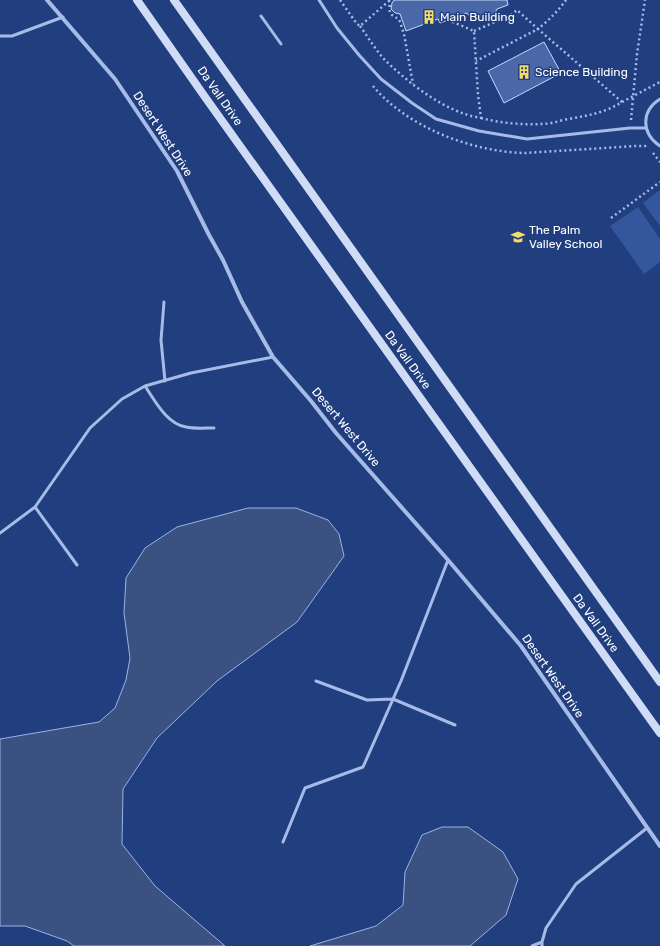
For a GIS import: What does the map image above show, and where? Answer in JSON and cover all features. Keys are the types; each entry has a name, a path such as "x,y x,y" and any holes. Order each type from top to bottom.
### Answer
{"main road":[{"name":"Da Vall Drive","path":"137,0 209,104 660,733"},
{"name":"Da Vall Drive","path":"174,0 660,682"}],"street":[{"name":"Desert West Drive","path":"47,0 115,79 177,171 223,260 242,302 273,357 336,433 522,646 660,846"}],"lane":[{"path":"319,0 337,28 381,79 436,119 479,131 527,139 630,128 646,128"},
{"path":"261,16 281,44"},
{"path":"0,36 12,36 63,17"},
{"path":"660,99 654,103 649,110 646,119 646,128 649,135 660,146"},
{"path":"164,302 161,340 165,380"},
{"path":"0,533 35,507 90,428 122,399 145,386 165,380 191,373 273,357"},
{"path":"145,386 168,418 177,425 186,428 214,428"},
{"path":"35,507 77,565"},
{"path":"283,842 306,788 363,767 401,681 448,560"},
{"path":"316,681 367,700 393,699 456,725"},
{"path":"532,946 542,944 546,928 576,884 647,828"}],"path":[{"path":"340,0 360,26 372,45 384,59 413,85 446,106 466,115 516,124 543,124 590,115 612,108 660,82"},
{"path":"476,61 538,29 558,11 566,0"},
{"path":"630,128 637,54 645,0"},
{"path":"360,26 389,1"},
{"path":"389,1 389,11 392,16 399,19 404,34 413,85"},
{"path":"448,20 474,31 511,15 517,10 622,102"},
{"path":"474,31 481,118"},
{"path":"611,218 660,182"}],"shaded area":[{"path":"660,190 660,226 643,203"},
{"path":"638,207 660,239 660,262 644,274 610,226"},
{"path":"248,508 296,508 328,520 339,534 344,556 297,622 217,681 157,738 123,789 122,844 155,886 225,946 74,946 67,941 25,926 0,926 0,739 99,722 115,708 126,680 130,658 124,613 126,578 145,548 177,527"},
{"path":"442,827 468,827 503,852 518,879 506,915 470,946 310,946 376,926 403,905 405,872 422,835"}],"building":[{"name":"Main Building","path":"394,0 507,0 508,5 497,9 492,19 483,15 472,19 467,13 440,23 438,19 406,31 400,14 395,13 391,9"},
{"name":"Science Building","path":"544,42 561,73 504,103 488,71"}],"place":[{"name":"Main Building","path":"429,17"},
{"name":"Science Building","path":"524,72"},
{"name":"The Palm Valley School","path":"518,237"}]}
